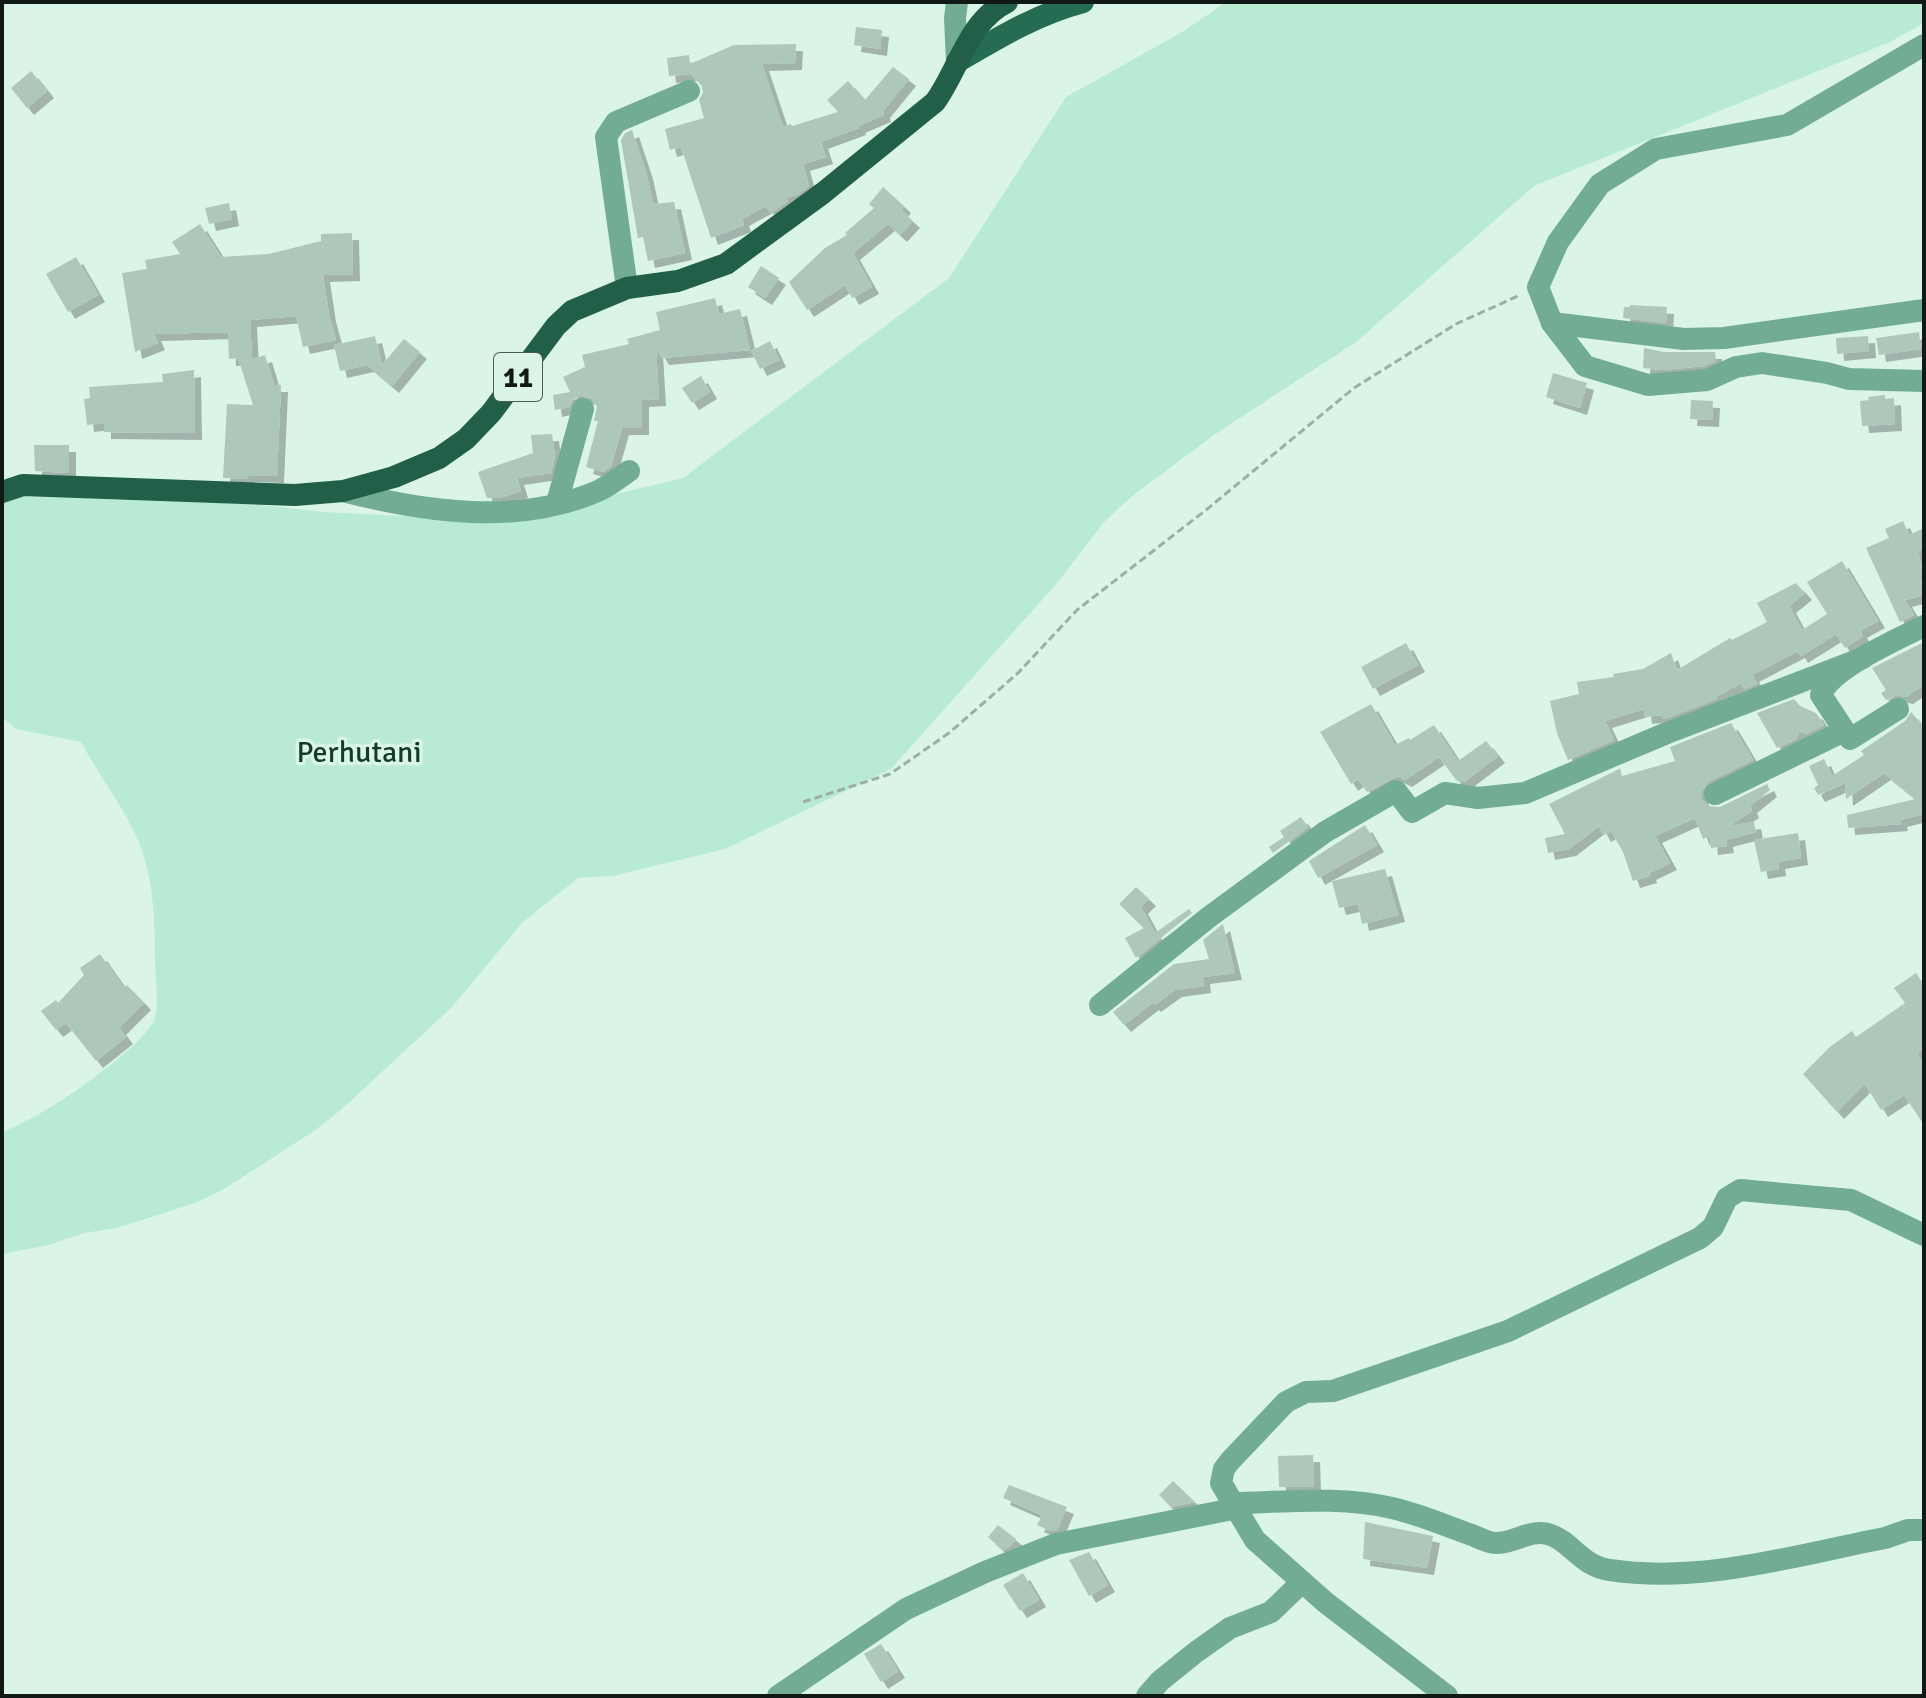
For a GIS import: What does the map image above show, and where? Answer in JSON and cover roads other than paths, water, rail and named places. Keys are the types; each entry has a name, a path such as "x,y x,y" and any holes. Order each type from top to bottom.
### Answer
{"highway":[{"name":"11","path":"2,492 23,485 295,495 343,491 394,477 439,458 466,439 491,413 556,326 572,311 627,288 678,281 726,264 756,244 935,102 975,31 997,7 1007,2"}],"main road":[{"path":"957,62 1013,30 1063,7 1083,2"}],"street":[{"path":"957,2 957,62"},
{"path":"1924,45 1787,125 1656,149 1600,184 1558,242 1538,287 1552,323 1585,366 1648,385 1707,380 1736,367 1762,363 1849,379 1924,381"},
{"path":"627,288 606,137 616,122 689,91"},
{"path":"1552,323 1684,339 1724,338 1924,310"},
{"path":"1585,366 1608,332"},
{"path":"557,503 583,409"},
{"path":"343,491 426,510 515,511 598,491 629,471"},
{"path":"1100,1005 1209,917 1325,832 1396,791 1412,812 1445,793 1478,798 1525,793 1667,733 1863,658 1924,626"},
{"path":"1863,658 1824,685 1821,695 1844,731 1850,739 1898,709"},
{"path":"1715,794 1844,731"},
{"path":"1447,1696 1302,1582 1255,1540 1221,1483 1224,1469 1286,1402 1306,1392 1333,1391 1508,1331 1700,1238 1713,1227 1722,1205 1732,1193 1740,1190 1851,1200 1924,1235"},
{"path":"778,1696 906,1609 985,1572 1056,1544 1236,1505 1307,1501 1371,1504 1393,1508 1495,1543 1529,1534 1548,1534 1558,1538 1596,1568 1627,1572 1710,1572 1885,1538 1908,1530 1924,1530"},
{"path":"1147,1696 1160,1681 1196,1652 1230,1628 1271,1612 1302,1582"}],"park label":[{"name":"Perhutani","path":"359,752"}]}
